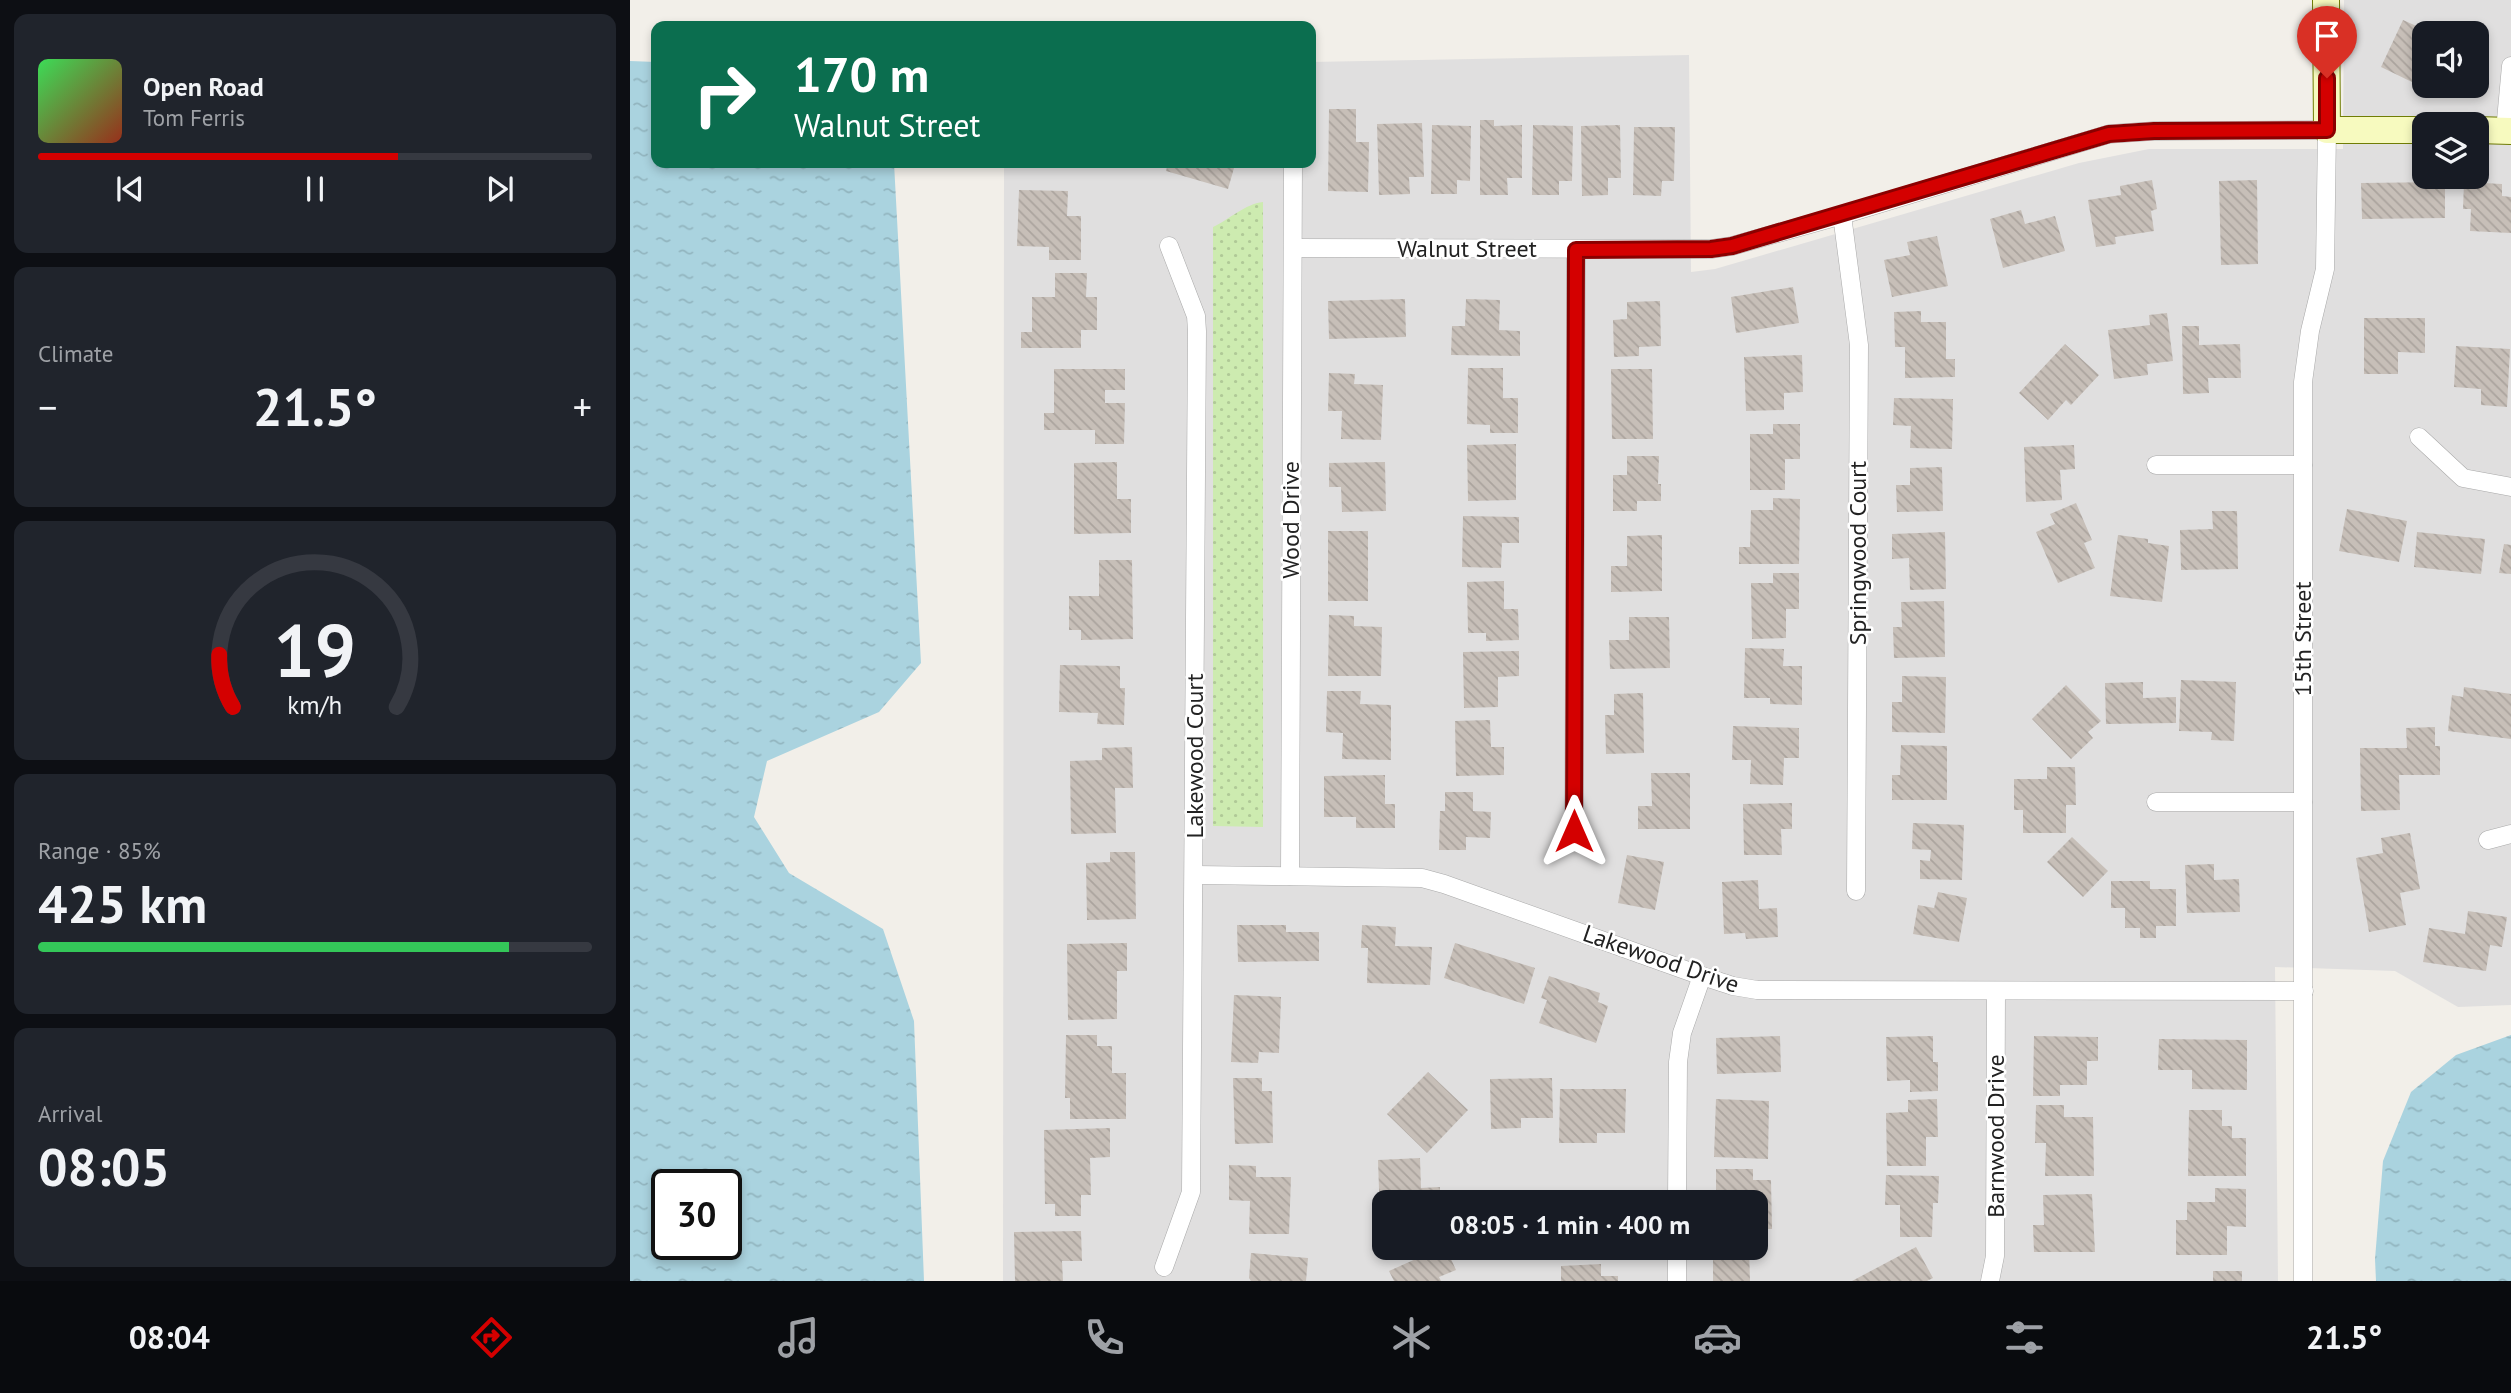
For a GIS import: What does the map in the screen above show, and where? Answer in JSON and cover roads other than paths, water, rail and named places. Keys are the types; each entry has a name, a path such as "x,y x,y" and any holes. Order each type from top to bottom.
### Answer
{"street":[{"name":"15th Street","path":"2303,1281 2303,465 2305,356 2325,269 2326,0"},
{"path":"2489,130 2508,131 2511,66"},
{"name":"Walnut Street","path":"1293,248 1711,249 1732,246 1842,215 2109,134 2154,131 2412,130"},
{"name":"Wood Drive","path":"1290,876 1293,168"},
{"name":"Springwood Court","path":"1842,215 1859,345 1856,891"},
{"name":"Lakewood Court","path":"1164,1267 1191,1192 1195,875 1197,331 1196,316 1169,246"},
{"path":"1574,831 1576,250"},
{"path":"2419,437 2463,478 2511,487"},
{"path":"2156,465 2303,465"},
{"path":"2156,802 2303,802"},
{"path":"2488,840 2511,834"},
{"name":"Lakewood Drive","path":"1195,875 1422,878 1495,901 1702,976 1757,990 2304,991"},
{"path":"1677,1190 1679,1052 1682,1033 1702,976"},
{"name":"Barnwood Drive","path":"1990,1281 1995,1256 1996,991"},
{"path":"1676,1281 1677,1260"}],"water":[{"path":"630,61 651,62 651,168 894,168 921,663 879,712 767,761 754,817 789,873 883,929 914,1021 924,1281 630,1281"},
{"path":"2511,1035 2511,1281 2376,1281 2375,1259 2383,1161 2411,1092 2456,1055"}]}
